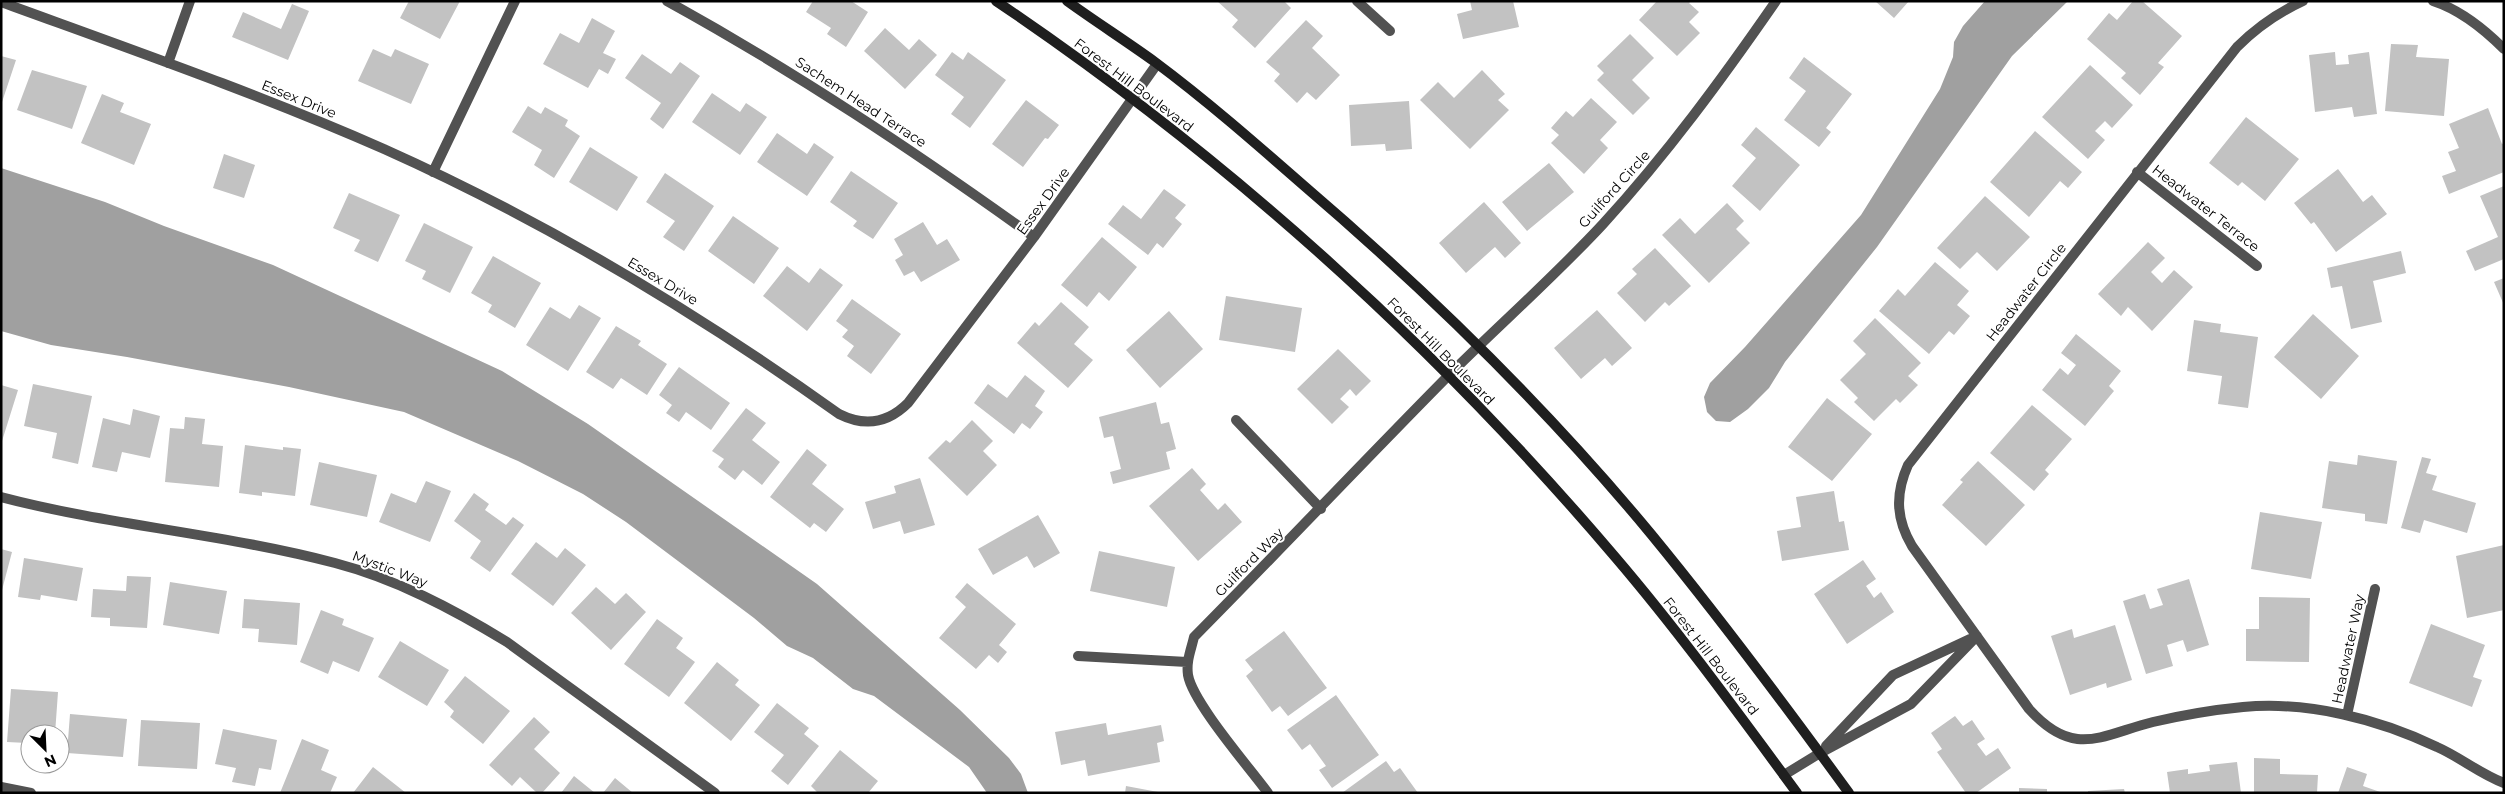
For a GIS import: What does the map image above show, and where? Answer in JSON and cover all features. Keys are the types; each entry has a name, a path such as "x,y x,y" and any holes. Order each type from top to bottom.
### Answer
{"main road":[{"name":"Forest Hill Boulevard","path":"996,1 1132,99 1228,174 1330,262 1449,375 1545,477 1618,560 1693,653 1797,793"},
{"name":"Forest Hill Boulevard","path":"1067,1 1157,64 1260,147 1362,235 1480,346 1577,449 1650,532 1725,625 1849,793"}],"street":[{"path":"168,63 190,1"},
{"path":"433,172 515,1"},
{"name":"Sachem Head Terrace","path":"666,1 733,37 844,105 940,169 1034,237"},
{"path":"1357,1 1390,31"},
{"name":"Guilford Circle","path":"1449,375 1596,231 1660,159 1714,90 1776,1"},
{"name":"Headwater Circle","path":"2303,1 2282,11 2258,27 2237,47 1908,465 1902,478 1898,505 1904,532 2039,720 2062,735 2076,738 2104,738 2150,723 2198,712 2245,706 2310,709 2347,715 2394,729 2439,747 2504,783"},
{"path":"2433,1 2465,16 2504,49"},
{"name":"Essex Drive","path":"1,2 282,106 433,172 522,216 618,270 712,328 839,414 853,421 869,423 884,420 898,413 908,403 1034,237 1157,64"},
{"name":"Headwater Terrace","path":"2137,172 2257,266"},
{"name":"Guilford Way","path":"1187,662 1194,637 1321,509 1449,375"},
{"path":"1236,420 1321,509"},
{"name":"Mystic Way","path":"1,497 280,550 336,564 418,593 472,621 507,642 715,793"},
{"name":"Headwater Way","path":"2347,715 2375,589"},
{"path":"1820,752 1893,675 1977,636"},
{"path":"1784,775 1820,752 1911,704 1977,636"},
{"path":"1078,656 1187,662 1189,676 1203,705 1268,793"},
{"path":"1,787 30,793"}],"shaded area":[{"path":"1985,1 2068,1 2012,56 1877,247 1785,362 1769,388 1748,409 1730,422 1716,421 1707,412 1704,397 1710,383 1745,347 1861,215 1940,89 1953,57 1954,42 1963,26"},
{"path":"1,168 105,202 164,226 273,265 502,371 588,424 817,584 960,710 1009,758 1021,774 1028,793 987,793 969,767 874,696 853,689 813,658 787,646 754,618 626,522 583,494 518,461 404,412 289,387 51,345 1,331"}],"building":[{"path":"409,1 460,1 440,39 400,18"},
{"path":"813,1 851,1 868,12 846,47 827,34 831,28 806,12"},
{"path":"1217,1 1284,1 1291,8 1255,48 1232,27 1238,20"},
{"path":"1470,1 1513,1 1519,27 1463,39 1457,14 1472,10"},
{"path":"1657,1 1691,1 1689,3 1699,12 1689,22 1700,33 1677,56 1639,20"},
{"path":"1875,1 1909,1 1894,18"},
{"path":"2133,1 2142,1 2182,36 2158,63 2164,67 2140,95 2121,78 2126,73 2087,39 2109,13 2117,20"},
{"path":"292,4 309,11 288,60 232,37 243,12 281,29"},
{"path":"592,18 615,31 603,53 616,59 608,74 599,69 588,88 543,64 560,33 579,43"},
{"path":"1306,20 1323,36 1312,48 1340,75 1316,100 1307,92 1297,103 1274,81 1280,74 1266,62"},
{"path":"885,28 909,50 919,39 937,55 905,89 864,51"},
{"path":"1630,34 1654,58 1632,80 1650,98 1633,115 1597,80 1604,73 1597,66"},
{"path":"2391,44 2418,45 2416,57 2449,59 2444,116 2385,111"},
{"path":"373,49 391,57 395,49 429,64 411,104 358,81"},
{"path":"952,52 963,60 968,52 1006,80 970,128 951,114 964,97 935,75"},
{"path":"2335,52 2336,65 2349,64 2348,55 2369,52 2377,114 2354,117 2352,107 2315,112 2309,55"},
{"path":"642,54 671,74 680,62 700,76 663,129 650,119 661,103 625,78"},
{"path":"1,56 16,60 2,102 1,102"},
{"path":"1804,57 1852,94 1826,128 1831,132 1819,147 1784,120 1806,91 1789,78"},
{"path":"2090,65 2133,105 2112,128 2105,121 2095,131 2105,140 2088,159 2042,117"},
{"path":"32,70 87,86 72,129 17,110"},
{"path":"1482,70 1505,94 1498,100 1509,110 1470,149 1420,100 1438,82 1454,98"},
{"path":"712,93 740,112 746,103 767,117 740,155 692,122"},
{"path":"102,94 124,103 120,112 151,124 134,165 81,143"},
{"path":"1591,98 1617,122 1600,140 1608,148 1584,174 1551,143 1559,135 1551,128 1566,111 1573,117"},
{"path":"1026,100 1059,125 1048,139 1045,138 1023,167 992,144"},
{"path":"1409,101 1412,149 1386,151 1385,144 1351,146 1349,105"},
{"path":"528,106 541,114 545,107 568,120 565,126 580,136 554,178 534,165 542,150 512,132"},
{"path":"2488,108 2502,144 2504,143 2504,172 2449,194 2442,176 2456,171 2448,152 2459,148 2449,124"},
{"path":"2246,117 2299,159 2265,201 2242,182 2238,186 2209,163"},
{"path":"1756,127 1800,165 1760,211 1732,186 1756,158 1741,145"},
{"path":"2035,131 2082,172 2068,188 2060,181 2029,217 1990,182"},
{"path":"777,133 807,154 814,143 834,157 807,196 757,162"},
{"path":"590,147 638,177 617,211 569,182"},
{"path":"224,154 255,165 244,198 213,188"},
{"path":"1549,163 1574,192 1527,231 1502,202"},
{"path":"2338,169 2363,202 2372,195 2387,214 2336,252 2314,222 2311,224 2294,203"},
{"path":"851,171 898,203 873,239 853,226 857,221 830,202"},
{"path":"665,173 714,206 684,251 663,237 675,221 646,202"},
{"path":"2504,186 2504,259 2475,271 2466,251 2498,237 2480,196"},
{"path":"1164,189 1186,205 1175,218 1182,224 1163,248 1157,243 1148,255 1108,224 1123,205 1141,219"},
{"path":"349,193 400,215 378,262 354,251 360,240 333,228"},
{"path":"1985,196 2030,237 1997,271 1977,252 1960,269 1937,248"},
{"path":"1484,202 1521,243 1505,258 1495,247 1466,273 1439,243"},
{"path":"1727,203 1744,221 1736,229 1750,243 1709,283 1662,235 1680,218 1695,234"},
{"path":"733,216 779,248 754,284 708,251"},
{"path":"923,222 937,245 947,239 960,260 921,282 914,271 904,276 895,260 903,255 894,239"},
{"path":"424,223 473,247 450,293 422,279 426,271 405,261"},
{"path":"1102,237 1137,267 1109,301 1099,292 1087,307 1061,285"},
{"path":"2148,242 2165,258 2151,272 2162,283 2174,270 2193,287 2152,331 2128,307 2121,316 2098,294"},
{"path":"1655,248 1691,286 1669,306 1665,302 1645,322 1617,293 1637,274 1632,269"},
{"path":"2401,251 2406,273 2373,281 2382,322 2351,329 2342,286 2331,288 2327,268"},
{"path":"493,256 541,283 515,328 488,312 492,305 471,293"},
{"path":"1935,262 1969,291 1957,305 1970,316 1954,335 1949,331 1929,354 1879,311 1898,289 1905,296"},
{"path":"787,266 809,283 820,268 843,285 807,331 763,296"},
{"path":"2504,278 2504,305 2494,282"},
{"path":"1226,296 1302,308 1295,352 1219,340"},
{"path":"852,299 901,334 871,374 847,356 854,346 842,337 848,330 836,321"},
{"path":"1061,302 1089,327 1074,344 1093,360 1068,388 1017,343 1035,322 1039,326"},
{"path":"579,305 601,318 568,371 526,345 550,307 570,319"},
{"path":"1597,310 1632,348 1612,366 1605,358 1581,379 1554,348"},
{"path":"1169,311 1203,349 1160,388 1126,350"},
{"path":"2313,314 2359,356 2321,399 2274,357"},
{"path":"1875,318 1921,363 1908,376 1918,385 1900,403 1896,399 1874,421 1854,402 1858,398 1840,380 1866,354 1853,341"},
{"path":"2194,320 2221,324 2220,332 2258,337 2248,408 2218,404 2222,376 2187,371"},
{"path":"616,326 641,341 638,345 667,364 647,395 621,378 613,389 586,372"},
{"path":"2076,334 2121,371 2109,386 2114,391 2085,426 2042,390 2060,368 2068,375 2076,365 2061,353"},
{"path":"1338,349 1371,381 1356,396 1350,389 1340,399 1349,407 1332,424 1297,389"},
{"path":"679,367 730,403 711,430 686,412 679,422 666,413 672,405 659,395"},
{"path":"1025,375 1045,391 1035,406 1043,412 1030,429 1022,423 1014,434 974,403 988,384 1007,398"},
{"path":"33,384 92,396 78,464 52,458 57,433 24,426"},
{"path":"1,385 18,390 2,441 1,441"},
{"path":"1827,398 1872,434 1832,481 1788,447"},
{"path":"1156,402 1161,424 1169,422 1176,449 1166,452 1170,469 1113,484 1110,472 1121,469 1113,436 1104,438 1099,417"},
{"path":"2032,405 2072,439 2045,470 2049,474 2034,491 1990,453"},
{"path":"746,408 766,423 752,440 780,462 762,485 743,470 735,480 718,467 724,459 712,451"},
{"path":"133,409 160,416 150,458 122,452 117,472 92,467 103,418 130,425"},
{"path":"185,417 205,419 202,444 223,446 219,487 165,482 170,428 184,429"},
{"path":"972,420 993,441 983,451 997,465 967,496 928,458 946,440 950,443"},
{"path":"245,445 283,450 283,447 301,449 295,496 262,492 262,496 239,493"},
{"path":"807,449 827,465 812,484 844,509 826,532 814,523 810,528 770,497"},
{"path":"2358,455 2397,461 2387,524 2365,521 2365,514 2322,508 2329,461 2357,465"},
{"path":"2422,457 2431,459 2426,473 2437,476 2432,490 2476,503 2467,533 2424,520 2420,533 2401,528"},
{"path":"1978,461 2025,505 1986,546 1942,505 1963,482 1960,480"},
{"path":"319,462 377,475 367,517 310,505"},
{"path":"1192,468 1206,484 1200,490 1218,510 1225,503 1242,522 1198,561 1149,506"},
{"path":"920,478 935,525 904,534 900,521 873,529 865,502 896,493 894,486"},
{"path":"426,481 451,491 430,542 379,522 391,493 416,503"},
{"path":"1834,491 1839,522 1844,521 1849,550 1782,561 1777,531 1801,527 1796,497"},
{"path":"474,493 489,504 485,510 506,525 513,517 524,525 490,572 470,558 481,541 454,521"},
{"path":"2260,512 2322,522 2311,579 2251,569"},
{"path":"1038,515 1060,553 1034,568 1027,556 993,575 978,549"},
{"path":"536,542 557,558 565,548 586,565 553,606 511,574"},
{"path":"2504,545 2504,610 2467,618 2456,556"},
{"path":"1,549 12,552 2,590 1,590"},
{"path":"1099,551 1175,567 1167,607 1090,591"},
{"path":"24,558 83,568 77,601 41,595 40,600 18,597"},
{"path":"1863,560 1876,579 1866,586 1874,598 1881,592 1894,612 1847,644 1814,594"},
{"path":"127,576 151,577 147,628 110,626 110,618 91,617 93,589 126,591"},
{"path":"2189,579 2209,645 2187,652 2183,640 2167,645 2173,666 2146,674 2123,601 2145,594 2150,609 2163,605 2157,589"},
{"path":"170,582 227,591 219,634 163,625"},
{"path":"967,583 1016,624 999,645 1007,652 998,663 989,655 976,669 939,638 966,607 955,597"},
{"path":"596,587 615,604 626,593 646,612 611,650 571,613"},
{"path":"2259,597 2310,598 2309,662 2246,661 2246,629 2259,629"},
{"path":"244,599 300,603 297,645 258,642 259,629 242,628"},
{"path":"321,610 344,619 342,625 374,638 359,672 333,661 328,674 300,662"},
{"path":"657,619 683,638 676,648 695,662 669,697 624,664"},
{"path":"2431,624 2485,645 2473,677 2482,680 2472,707 2409,683"},
{"path":"2115,625 2132,680 2107,688 2106,683 2070,695 2051,636 2072,629 2074,638"},
{"path":"1284,631 1327,688 1288,716 1280,706 1272,712 1246,676 1253,670 1245,660"},
{"path":"400,641 449,670 427,706 378,677"},
{"path":"717,662 739,680 735,685 760,705 731,741 684,703"},
{"path":"465,676 510,711 483,744 450,717 454,711 444,702"},
{"path":"11,689 58,692 56,724 20,724 20,743 7,742"},
{"path":"1336,695 1379,755 1332,788 1319,770 1326,766 1310,744 1302,750 1287,730"},
{"path":"777,703 809,728 804,734 819,746 788,785 771,771 784,755 754,732"},
{"path":"70,714 127,719 123,757 70,753"},
{"path":"1955,716 1963,726 1972,720 1985,739 1977,744 1986,756 1998,748 2011,768 1976,793 1966,793 1937,752 1942,749 1931,733"},
{"path":"534,717 550,732 534,749 560,773 542,793 537,793 520,777 512,786 489,765"},
{"path":"141,720 200,723 197,769 138,766"},
{"path":"1106,723 1108,735 1161,725 1164,741 1157,743 1160,762 1088,776 1085,760 1061,765 1055,732"},
{"path":"223,729 277,740 271,770 259,768 255,786 232,782 236,768 215,764"},
{"path":"302,739 329,750 321,770 337,777 330,793 280,793"},
{"path":"840,750 878,781 868,793 818,793 811,786"},
{"path":"2254,758 2280,759 2280,774 2318,775 2317,793 2254,793"},
{"path":"1386,761 1394,772 1400,768 1418,793 1342,793"},
{"path":"2237,762 2241,793 2170,793 2167,772 2188,769 2188,774 2210,771 2209,765"},
{"path":"373,767 406,793 353,793"},
{"path":"2347,767 2367,774 2363,786 2383,793 2338,793"},
{"path":"574,776 595,793 561,793"},
{"path":"615,778 633,793 603,793"},
{"path":"1126,786 1158,792 1158,793 1125,793"},
{"path":"2019,788 2047,789 2047,793 2019,793"},
{"path":"2124,789 2125,793 2088,793 2088,791"}]}
